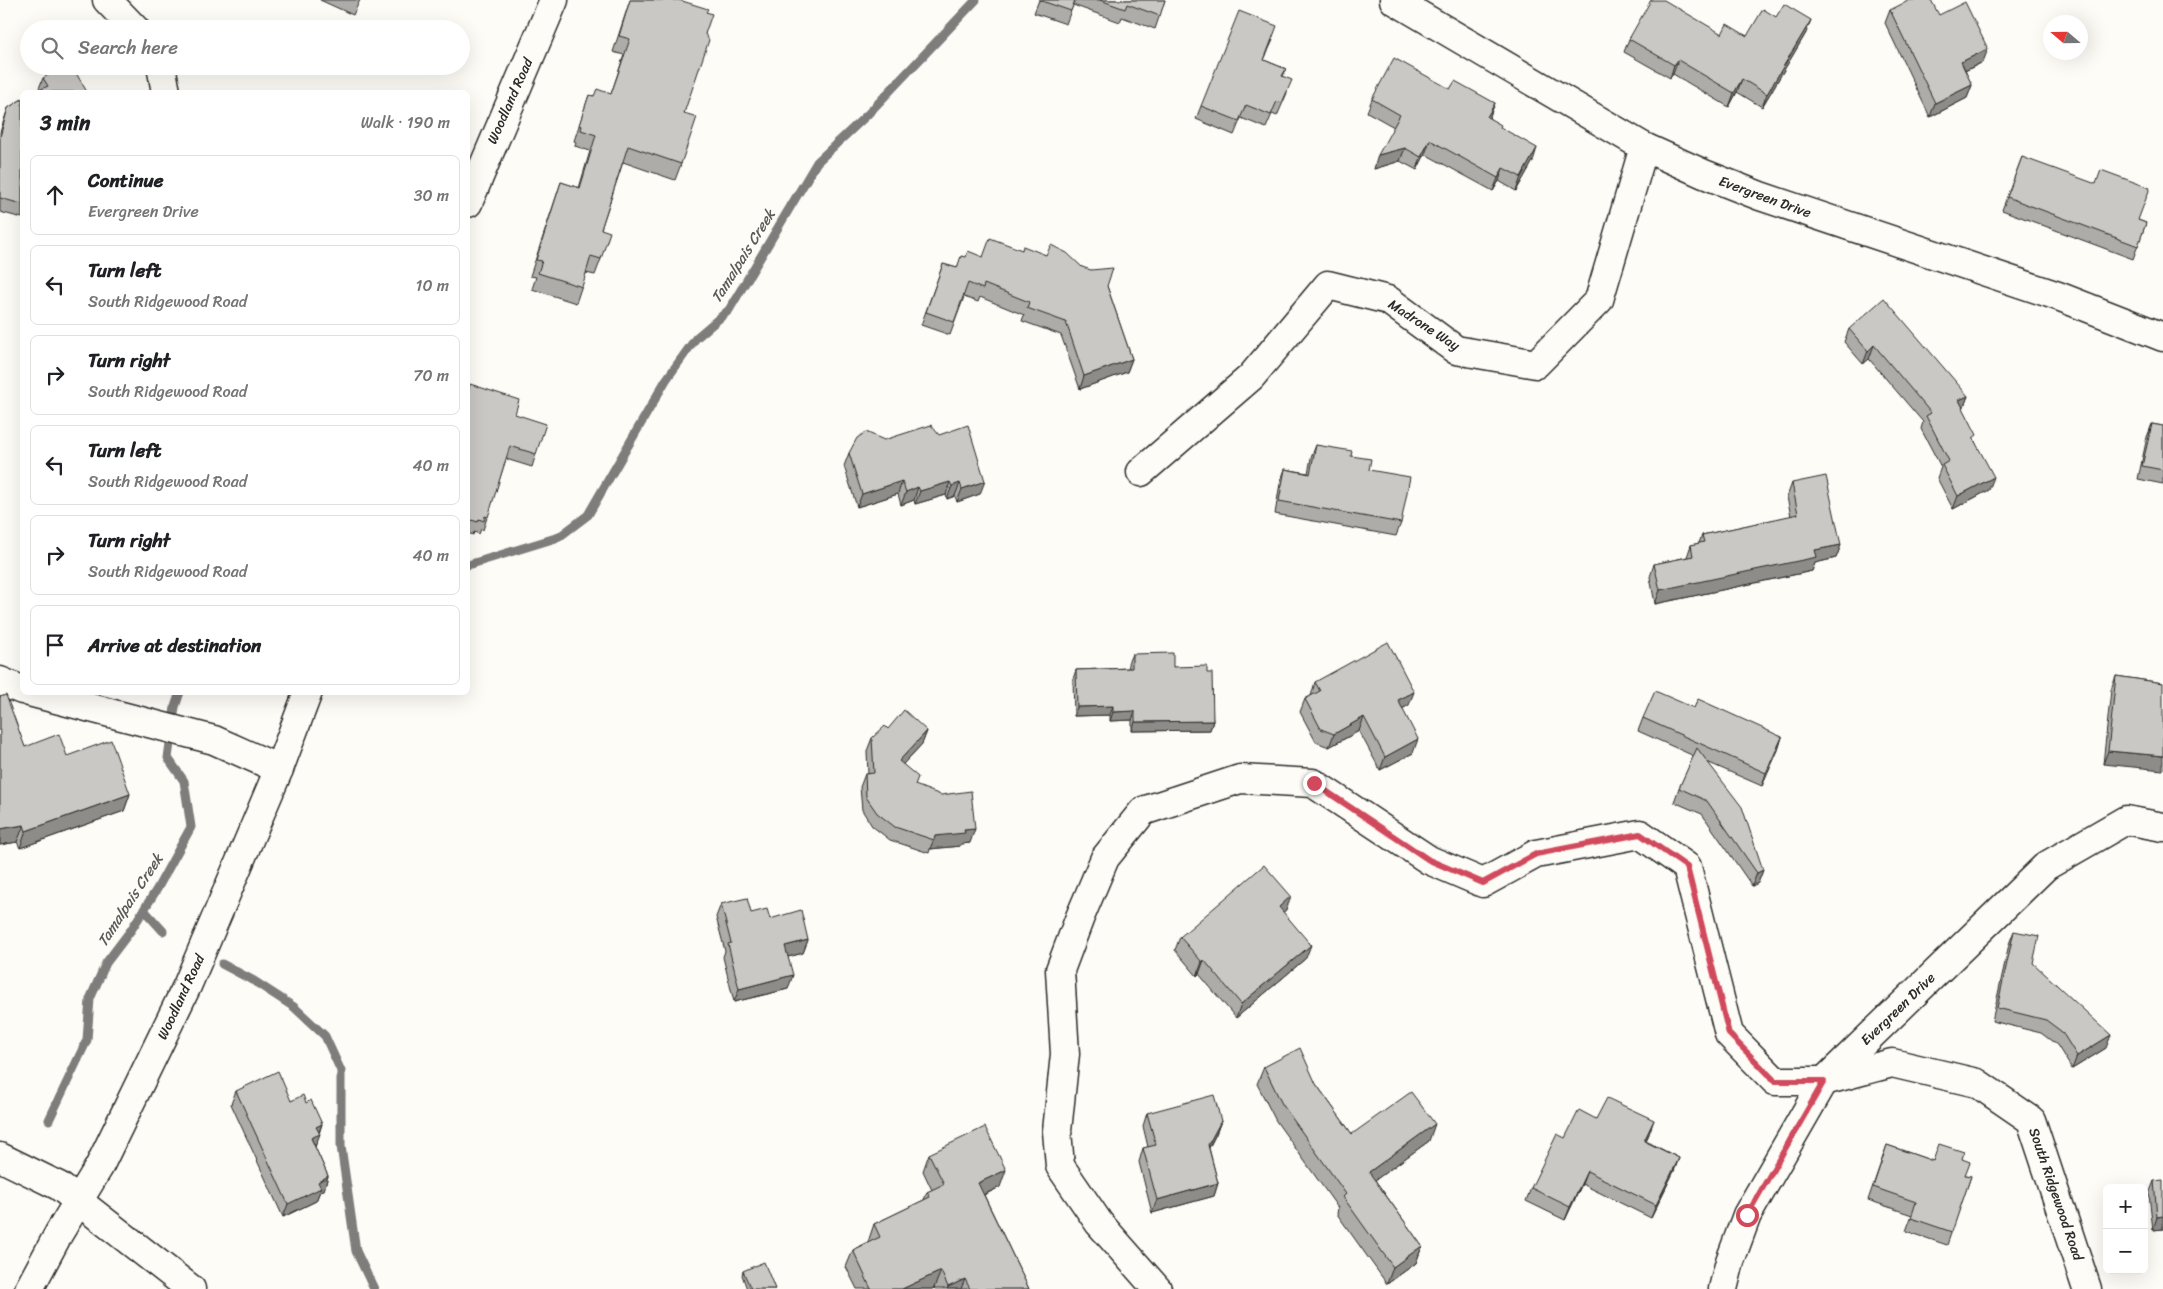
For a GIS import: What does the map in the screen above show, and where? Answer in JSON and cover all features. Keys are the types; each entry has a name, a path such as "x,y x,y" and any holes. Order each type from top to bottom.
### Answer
{"street":[{"path":"107,0 126,20"},
{"name":"Woodland Road","path":"470,198 554,0"},
{"name":"Evergreen Drive","path":"1394,0 1644,147 1704,174 1760,196 2058,296 2163,337"},
{"path":"163,75 166,90"},
{"name":"Madrone Way","path":"1142,472 1251,377 1328,285 1388,300 1456,350 1536,364 1599,300 1644,147"},
{"path":"0,681 20,689"},
{"path":"41,695 214,740 279,769"},
{"name":"Woodland Road","path":"29,1289 78,1200 99,1167 187,986 279,769 307,695"},
{"name":"South Ridgewood Road","path":"1158,1289 1099,1223 1060,1166 1058,1131 1066,1054 1060,970 1105,858 1143,811 1240,779 1314,783 1429,860 1483,883 1536,854 1640,834 1687,867 1729,1034 1775,1081 1824,1081 1892,1063 1977,1083 2031,1120 2087,1289"},
{"name":"Evergreen Drive","path":"1723,1289 1730,1261 1747,1215 1824,1081 2046,866 2126,820 2163,827"},
{"path":"0,1157 58,1186 191,1289"}],"building":[{"path":"630,0 679,0 708,9 706,12 712,14 705,34 709,40 684,113 697,117 681,164 628,146 601,229 610,232 601,259 591,256 582,287 538,273 542,261 536,260 561,182 580,188 596,135 581,130 582,126 579,125 589,95 594,96 597,89 611,94 630,39 619,36"},
{"path":"1039,0 1075,0 1071,11"},
{"path":"1100,0 1165,0 1160,16 1127,4 1125,9"},
{"path":"1651,0 1664,0 1722,34 1727,24 1747,36 1763,9 1776,17 1784,4 1811,20 1767,94 1742,79 1734,93 1678,60 1674,65 1629,39"},
{"path":"1910,0 1931,0 1939,15 1965,2 1988,49 1961,62 1972,85 1935,103 1890,10"},
{"path":"1239,11 1277,26 1264,60 1286,69 1282,76 1292,80 1282,103 1277,101 1271,115 1246,105 1239,121 1201,106"},
{"path":"1394,58 1450,89 1455,81 1495,103 1487,117 1501,125 1500,127 1537,148 1521,177 1503,168 1498,178 1430,140 1421,157 1405,148 1378,155 1400,115 1372,99"},
{"path":"48,75 77,75 86,90 39,90 48,86 43,78"},
{"path":"20,100 20,203 0,198 0,137 8,108"},
{"path":"2022,157 2096,184 2101,170 2150,188 2138,220 2146,223 2138,246 2007,197"},
{"path":"990,238 1022,250 1023,246 1046,255 1051,245 1067,253 1082,267 1091,270 1113,268 1107,286 1132,359 1084,376 1066,322 1027,308 1029,302 984,284 983,289 968,283 954,322 926,312 943,264 957,268 961,256 966,257 968,251 983,257"},
{"path":"1884,298 1968,396 1959,400 1977,435 1973,438 1994,477 1958,496 1942,465 1949,461 1926,416 1931,413 1874,345 1868,351 1849,329"},
{"path":"470,384 519,400 515,414 546,424 536,454 510,446 488,517 485,516 484,521 479,519 478,522 470,520"},
{"path":"2152,424 2163,426 2163,470 2142,466"},
{"path":"931,425 939,435 968,425 985,481 962,489 960,483 952,486 950,482 920,491 918,487 906,492 902,481 862,494 849,453 857,438 866,432 884,440"},
{"path":"1316,445 1352,451 1351,456 1371,459 1369,470 1410,477 1401,523 1279,501 1285,469 1310,474"},
{"path":"1826,476 1841,545 1815,550 1817,557 1660,590 1654,564 1693,556 1691,545 1704,542 1702,535 1798,514 1792,483"},
{"path":"1388,642 1414,692 1398,700 1418,739 1385,757 1364,717 1334,734 1321,729 1305,699 1320,691 1315,682"},
{"path":"1173,653 1173,667 1207,666 1207,673 1212,673 1213,721 1135,722 1135,711 1113,712 1113,706 1077,707 1076,670 1132,668 1132,654"},
{"path":"2116,676 2163,683 2163,756 2108,751"},
{"path":"1655,691 1694,708 1698,699 1782,737 1766,773 1643,718"},
{"path":"6,695 25,747 59,734 67,756 111,740 130,794 26,831 24,825 0,829 0,697"},
{"path":"904,710 927,731 899,761 918,777 915,785 941,795 971,791 975,829 964,830 965,833 935,836 934,840 895,827 877,813 866,797 865,774 874,773 872,738 885,726 888,729"},
{"path":"1697,748 1742,807 1763,870 1757,873 1707,801 1679,788"},
{"path":"1264,865 1291,896 1279,907 1311,945 1241,1004 1204,960 1202,962 1180,937"},
{"path":"747,898 751,913 767,909 770,919 801,910 808,940 785,946 793,975 739,989 728,944 731,943 721,904"},
{"path":"2014,931 2039,936 2033,963 2111,1035 2077,1056 2062,1032 2046,1020 1997,1008"},
{"path":"1300,1048 1316,1084 1352,1134 1411,1092 1435,1124 1369,1172 1422,1246 1393,1267 1343,1197 1346,1194 1282,1104 1264,1067"},
{"path":"278,1071 291,1101 303,1095 306,1103 311,1100 322,1124 316,1127 320,1134 311,1138 328,1176 318,1182 321,1188 288,1204 236,1091"},
{"path":"1214,1095 1221,1121 1208,1145 1218,1183 1157,1200 1143,1148 1156,1145 1147,1113"},
{"path":"1607,1098 1654,1120 1644,1141 1679,1158 1656,1205 1587,1171 1570,1207 1531,1188 1557,1134 1565,1138 1579,1110 1596,1119"},
{"path":"985,1127 1006,1170 978,1183 1029,1289 970,1289 965,1279 948,1287 941,1271 902,1289 871,1289 853,1250 880,1237 874,1224 930,1197 927,1192 944,1184 929,1154"},
{"path":"1939,1144 1964,1152 1962,1159 1970,1162 1965,1175 1971,1176 1952,1232 1911,1218 1916,1202 1873,1187 1887,1145 1933,1161"},
{"path":"2163,1180 2163,1216 2157,1217 2154,1181"},
{"path":"764,1262 775,1289 751,1289 743,1271"}],"waterway":[{"name":"Tamalpais Creek","path":"470,564 559,537 588,515 666,380 696,338 729,310 817,162 867,115 976,0"},
{"name":"Tamalpais Creek","path":"49,1120 87,1040 90,999 106,963 131,930 157,889 191,827 184,781 168,758 175,707 179,695"},
{"path":"144,910 163,931"},
{"path":"222,964 254,981 294,1007 325,1036 341,1071 341,1146 356,1251 374,1289"}],"route":[{"path":"1314,783 1429,860 1483,883 1536,854 1640,834 1687,867 1729,1034 1775,1081 1824,1081 1747,1215"}]}
